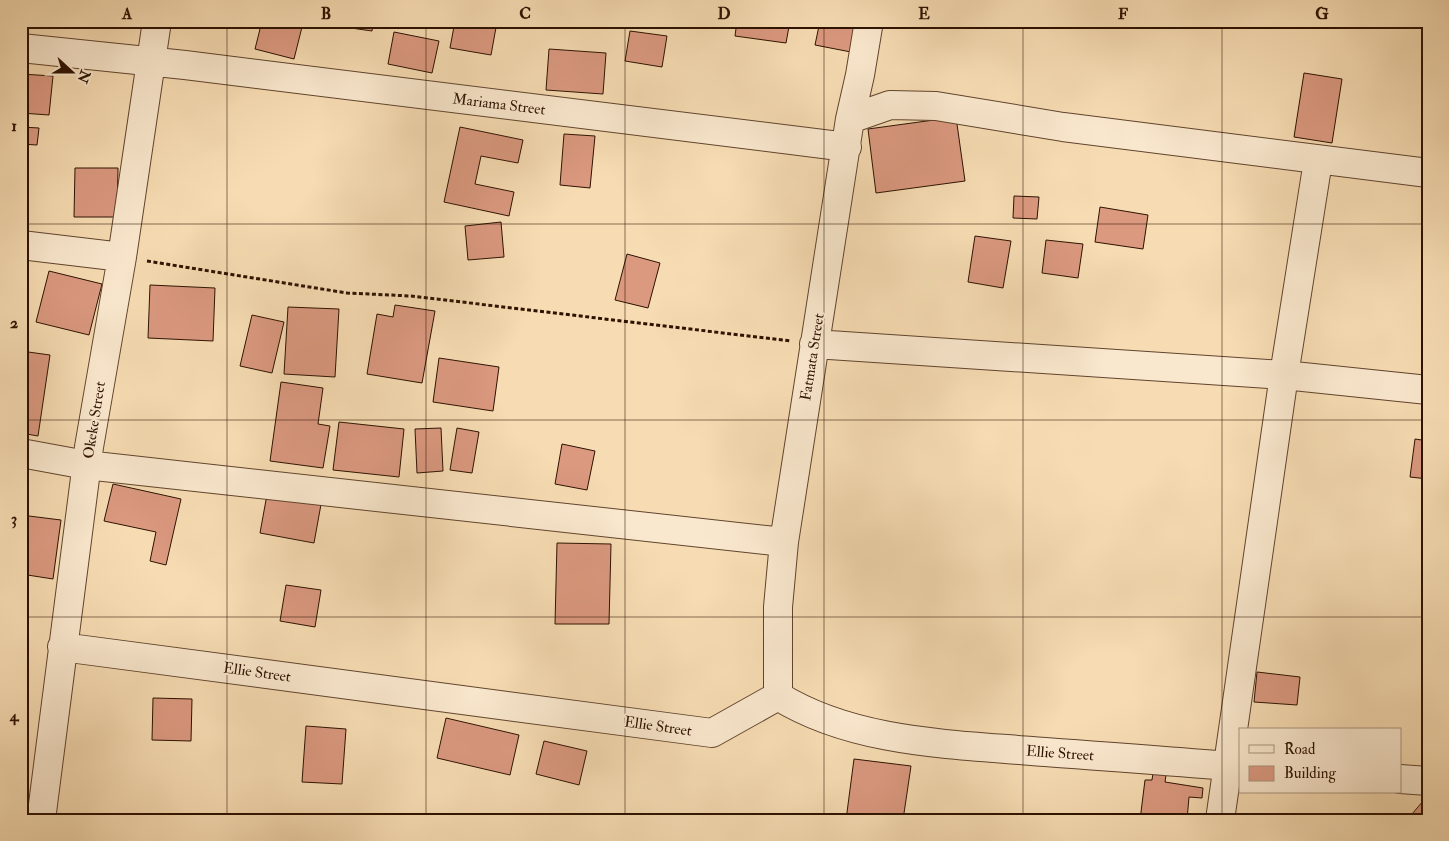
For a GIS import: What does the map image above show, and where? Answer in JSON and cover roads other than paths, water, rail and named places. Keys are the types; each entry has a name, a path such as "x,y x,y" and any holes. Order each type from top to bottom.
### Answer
{"street":[{"name":"Okeke Street","path":"41,820 86,465 122,257 157,21"},
{"name":"Fatmata Street","path":"778,696 777,634 784,542 850,119 869,21"},
{"name":"Mariama Street","path":"21,48 151,61 847,147"},
{"path":"850,119 890,105 936,106 1063,127 1318,161 1428,173"},
{"path":"1220,820 1234,766 1284,375 1318,161"},
{"path":"21,245 122,257"},
{"path":"814,344 1284,375 1428,390"},
{"path":"21,454 86,465 784,542"},
{"name":"Ellie Street","path":"62,647 712,733 778,696 794,706 851,728 947,744 1234,766"},
{"path":"1402,779 1428,781"}]}
